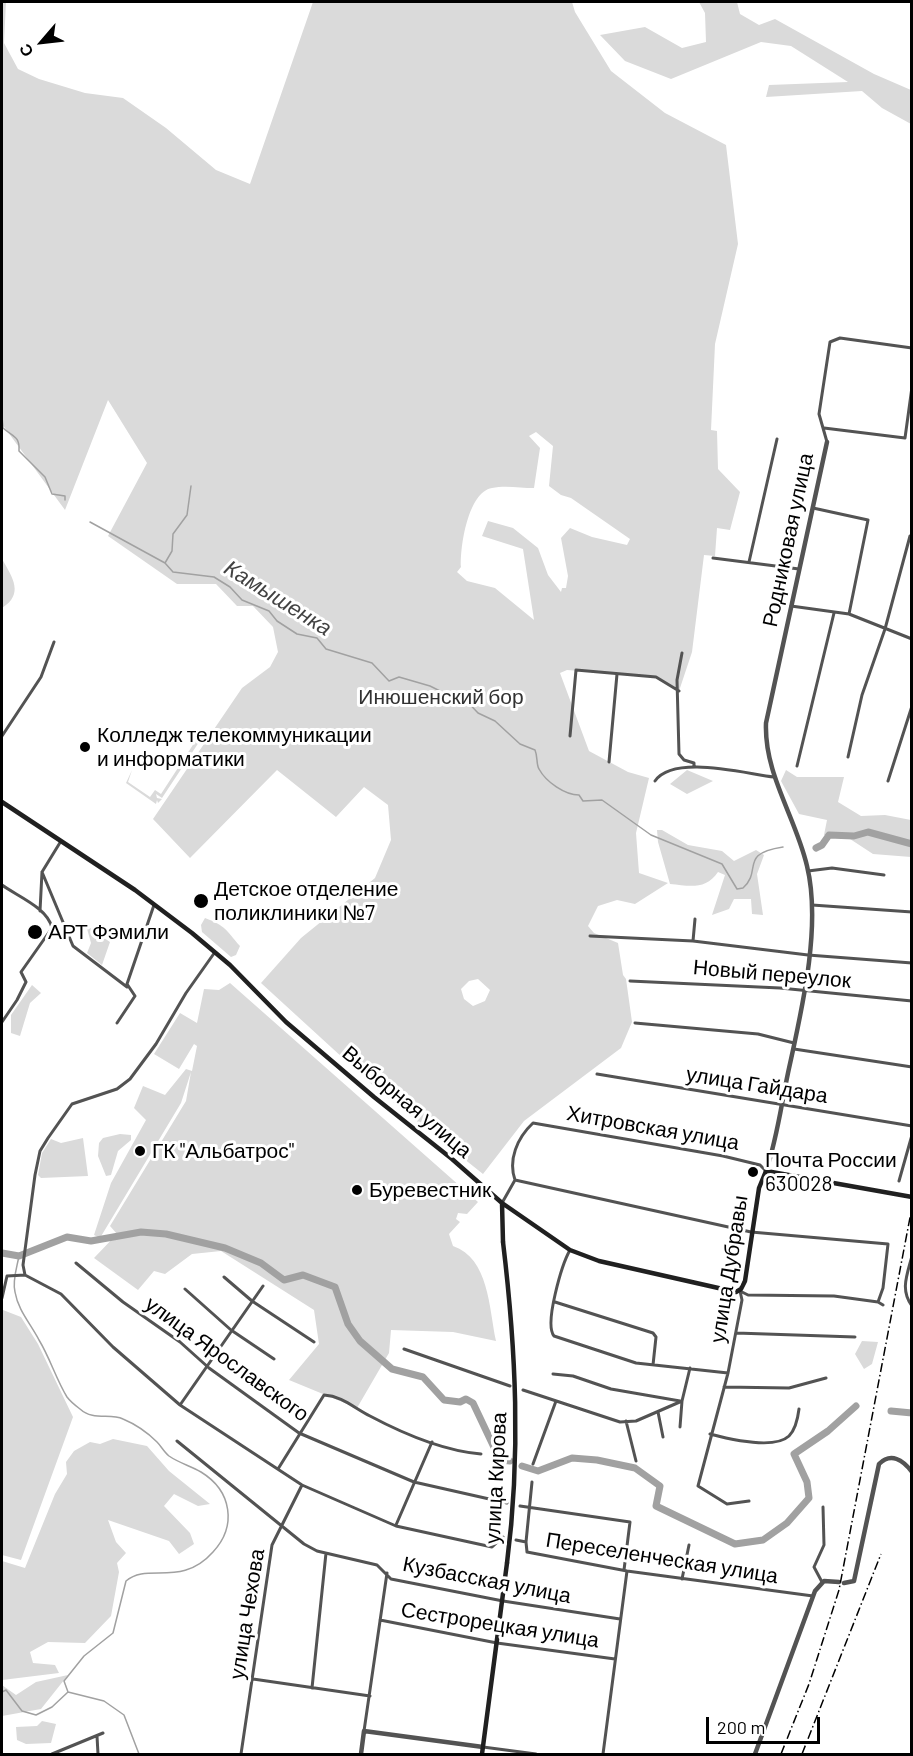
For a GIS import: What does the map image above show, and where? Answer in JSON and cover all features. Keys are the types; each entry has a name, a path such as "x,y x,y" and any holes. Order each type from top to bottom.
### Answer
{"main road":[{"name":"Выборная улица","path":"2,802 154,903 215,952 286,1022 502,1203 570,1250 599,1261 726,1292 740,1291"},
{"name":"Хитровская улица","path":"766,1171 912,1197"},
{"name":"улица Дубравы","path":"740,1291 745,1281 759,1188 766,1171"},
{"name":"улица Кирова","path":"482,1755 515,1482 516,1404 513,1324 503,1242 502,1203"}],"street":[{"name":"Родниковая улица","path":"794,825 775,778 768,752 766,723 827,441 819,414 830,342 840,338 912,348"},
{"path":"824,428 905,438 912,387"},
{"path":"749,562 777,439"},
{"path":"813,508 868,520 849,614"},
{"path":"848,757 862,695 885,629 910,536"},
{"path":"712,558 799,569"},
{"path":"791,606 849,614 912,639"},
{"path":"797,766 834,613"},
{"path":"2,736 41,677 49,662 54,642"},
{"path":"682,653 676,680 679,691 679,753 684,760 694,763 694,766"},
{"path":"570,736 576,670 656,677 679,691"},
{"path":"609,762 616,674"},
{"path":"888,780 912,706"},
{"path":"656,781 664,773 694,766 775,778"},
{"name":"улица Дубравы","path":"766,1171 795,1046 808,955 812,905 808,872 794,825"},
{"path":"40,910 42,872 61,841"},
{"path":"808,872 832,868 884,875"},
{"path":"42,872 73,946 128,987 135,996 117,1023"},
{"path":"2,885 40,910 51,922 52,928 21,972 26,981 24,988 2,1022"},
{"path":"128,987 154,903"},
{"path":"812,905 912,912"},
{"path":"693,941 695,919"},
{"path":"590,936 693,941 808,955 912,963"},
{"path":"23,1275 24,1243 40,1151 72,1104 117,1089 130,1078 156,1044 186,993 215,952"},
{"name":"Новый переулок","path":"630,981 741,985 912,1001"},
{"path":"635,1023 758,1034 795,1046 912,1067"},
{"name":"улица Гайдара","path":"597,1074 912,1126"},
{"name":"Хитровская улица","path":"515,1180 511,1163 515,1151 533,1123 723,1156 760,1165 766,1171"},
{"path":"899,1181 912,1135"},
{"path":"502,1203 515,1180 751,1232 888,1244 883,1288 878,1302"},
{"path":"570,1250 558,1279 550,1331 556,1338 629,1361 728,1373"},
{"path":"912,1256 904,1289 904,1295 912,1306"},
{"name":"улица Ярославского","path":"76,1263 123,1302 180,1342 209,1368 299,1433 414,1482 507,1503"},
{"path":"2,1298 7,1276 23,1275 61,1294 112,1347 180,1405 302,1485 396,1526 492,1547 503,1538"},
{"path":"224,1277 252,1301 314,1342"},
{"path":"180,1405 209,1368 231,1330 263,1286"},
{"path":"185,1289 231,1330 274,1359"},
{"name":"улица Дубравы","path":"740,1291 742,1300 728,1373 698,1486 727,1504 749,1501"},
{"name":"Выборная улица","path":"740,1291 748,1295 834,1296 878,1302 883,1305"},
{"path":"555,1302 654,1333 656,1337 653,1365"},
{"path":"736,1333 855,1337"},
{"path":"404,1349 510,1386"},
{"path":"680,1427 682,1401 690,1368"},
{"path":"554,1374 573,1376 611,1389 682,1401"},
{"path":"724,1387 789,1388 826,1378"},
{"path":"523,1390 626,1421 636,1421 682,1401"},
{"path":"278,1469 324,1395 336,1396 381,1421 432,1442 481,1454"},
{"path":"532,1464 556,1401"},
{"path":"710,1434 748,1442 780,1442 791,1435 799,1409"},
{"path":"658,1412 663,1437"},
{"path":"626,1421 636,1461"},
{"name":"Кузбасская улица","path":"177,1441 304,1544 326,1553 378,1565 391,1579 502,1601 620,1619"},
{"path":"396,1526 432,1442"},
{"path":"822,1582 854,1581 878,1466 885,1459 893,1458 903,1462 912,1472"},
{"path":"526,1542 532,1482"},
{"name":"улица Чехова","path":"241,1755 272,1545 302,1485"},
{"path":"520,1506 630,1522 603,1755"},
{"path":"822,1582 814,1567 824,1545 823,1507"},
{"name":"Переселенческая улица","path":"516,1540 526,1542 527,1552 625,1570 813,1596"},
{"path":"682,1578 688,1545"},
{"path":"312,1688 326,1553"},
{"path":"361,1755 387,1573"},
{"path":"755,1755 813,1596 822,1582"},
{"name":"Сестрорецкая улица","path":"380,1620 497,1643 615,1659"},
{"path":"253,1679 370,1696"},
{"path":"364,1731 536,1755"},
{"path":"52,1755 103,1733"},
{"path":"97,1736 98,1755"}],"green space":[{"name":"Инюшенский бор","path":"2,2 6,2 4,43 18,69 39,79 85,93 123,98 166,128 216,170 250,184 313,2 572,2 575,12 611,71 665,113 726,145 738,244 715,344 711,430 717,431 718,469 740,492 730,530 717,528 715,556 704,555 692,652 679,691 655,677 567,670 560,673 589,751 628,772 649,778 636,833 639,873 668,883 635,904 617,900 598,906 588,926 594,933 618,943 632,1022 621,1048 524,1121 483,1174 379,1091 261,983 301,938 375,878 391,840 388,805 364,787 336,817 277,770 190,858 153,819 242,688 270,667 278,652 273,627 253,606 237,606 216,584 177,584 108,536 147,463 108,400 65,510 2,424","holes":["536,432 553,446 549,486 561,495 571,498 630,539 627,545 592,537 570,528 561,538 568,576 566,588 562,588 561,592 548,575 538,548 513,528 488,521 482,536 523,549 534,620 495,588 467,581 457,572 461,567 467,522 477,499 492,488 534,488 540,448 529,436","478,979 490,990 485,1001 473,1006 464,999 461,989 469,981"]},
{"path":"699,2 737,2 740,14 759,25 775,19 874,74 911,90 911,124 882,108 862,91 766,97 769,85 848,82 791,46 761,42 671,79 625,61 600,35 645,27 682,48 706,42 705,13"},
{"path":"2,559 13,579 15,591 9,603 2,608"},
{"path":"200,734 201,739 162,798 156,794 157,798 162,799 158,803 157,800 156,804 126,783 132,770 128,782 150,797 155,790 161,794"},
{"path":"687,770 713,781 687,794 670,784"},
{"path":"786,770 797,777 844,777 838,802 861,816 885,815 911,820 911,857 873,854 847,837 824,835 827,820 799,814 781,781"},
{"path":"657,830 662,830 688,845 722,851 734,861 756,850 764,855 757,874 763,915 752,914 751,899 734,899 729,909 712,915 725,875 718,872 708,882 697,886 670,884 658,842"},
{"path":"205,918 222,926 240,946 236,955 231,957 202,932 201,925"},
{"path":"86,925 110,942 102,965 87,953 91,943"},
{"path":"230,983 478,1202 467,1214 458,1213 456,1219 460,1222 449,1234 453,1246 465,1252 481,1273 489,1300 496,1341 453,1332 391,1330 389,1353 357,1408 289,1380 319,1344 314,1310 221,1251 192,1254 165,1274 154,1271 138,1290 94,1258 117,1234 110,1226 186,1101 191,1072 181,1103 100,1238 94,1235 111,1183 146,1120 134,1108 143,1086 165,1095 186,1069 192,1071 197,1046 194,1044 179,1069 154,1054 180,1013 197,1023 204,989 219,990"},
{"path":"32,985 41,993 30,1003 20,1036 11,1033 11,1015"},
{"path":"120,1134 131,1135 131,1140 118,1151 111,1175 106,1176 98,1156 99,1143 103,1138"},
{"path":"83,1138 88,1176 41,1178 38,1175 42,1153 51,1139 61,1143"},
{"path":"3,1310 21,1317 38,1344 73,1417 21,1560 2,1555"},
{"path":"862,1341 878,1342 872,1364 864,1369 855,1354"},
{"path":"113,1439 147,1446 169,1471 210,1504 198,1506 174,1494 164,1506 190,1533 194,1544 179,1554 169,1541 108,1520 116,1542 126,1553 117,1563 119,1572 111,1616 85,1643 48,1642 30,1652 33,1663 55,1665 59,1673 2,1680 2,1561 25,1568 55,1494 67,1474 66,1462 74,1451 90,1442 100,1444"},
{"path":"68,1675 41,1709 2,1716 2,1685 16,1695 36,1682"},
{"path":"42,1721 56,1724 51,1743 26,1744 17,1740 16,1727 37,1726"}],"waterway":[{"name":"Камышенка","path":"2,417 3,428 15,437 19,451 45,477 52,494 65,496 65,500"},
{"path":"165,563 172,551 173,534 187,515 191,486"},
{"name":"Камышенка","path":"90,522 165,563 173,572 214,577 230,587 242,600 269,611 277,621 297,634 317,638 326,649 372,663 389,681 399,677 430,686 452,697 461,695 478,713 495,721 520,744 535,750 539,769 556,787 579,795 583,801 602,800 651,835 722,864 737,889 743,888 749,881 756,858 769,850 783,847"},
{"name":"Камышенка","path":"816,848 822,845 829,835 854,836 868,832 912,844"},
{"path":"2,1253 19,1256 67,1237 91,1241 141,1232 166,1234 225,1248 261,1263 284,1280 303,1275 335,1287 348,1324 360,1341 392,1369 423,1377 444,1400 460,1402 466,1399 473,1403 500,1460 510,1461"},
{"path":"2,1692 6,1690 22,1711 36,1715 52,1707 68,1692 64,1681 84,1656 113,1633 126,1581 144,1574 177,1572 201,1563 221,1542 228,1520 225,1499 219,1489 201,1472 169,1456 153,1439 132,1423 118,1417 90,1415 67,1397 17,1299 14,1283 19,1256"},
{"path":"522,1466 538,1471 572,1458 597,1460 635,1468 660,1486 656,1506 735,1544 763,1540 787,1523 809,1498 807,1482 794,1454 828,1431 856,1406"},
{"path":"891,1411 912,1413"},
{"path":"68,1692 104,1701 124,1715 139,1754"}],"railway":[{"path":"781,1754 809,1684 839,1590 912,1207"},
{"path":"802,1754 881,1554"}],"place":[{"name":"Колледж телекоммуникации и информатики","path":"85,747"},
{"name":"Детское отделение поликлиники №7","path":"201,901"},
{"name":"АРТ Фэмили","path":"35,932"},
{"name":"ГК \"Альбатрос\"","path":"140,1151"},
{"name":"Почта России 630028","path":"753,1172"},
{"name":"Буревестник","path":"357,1190"}]}
